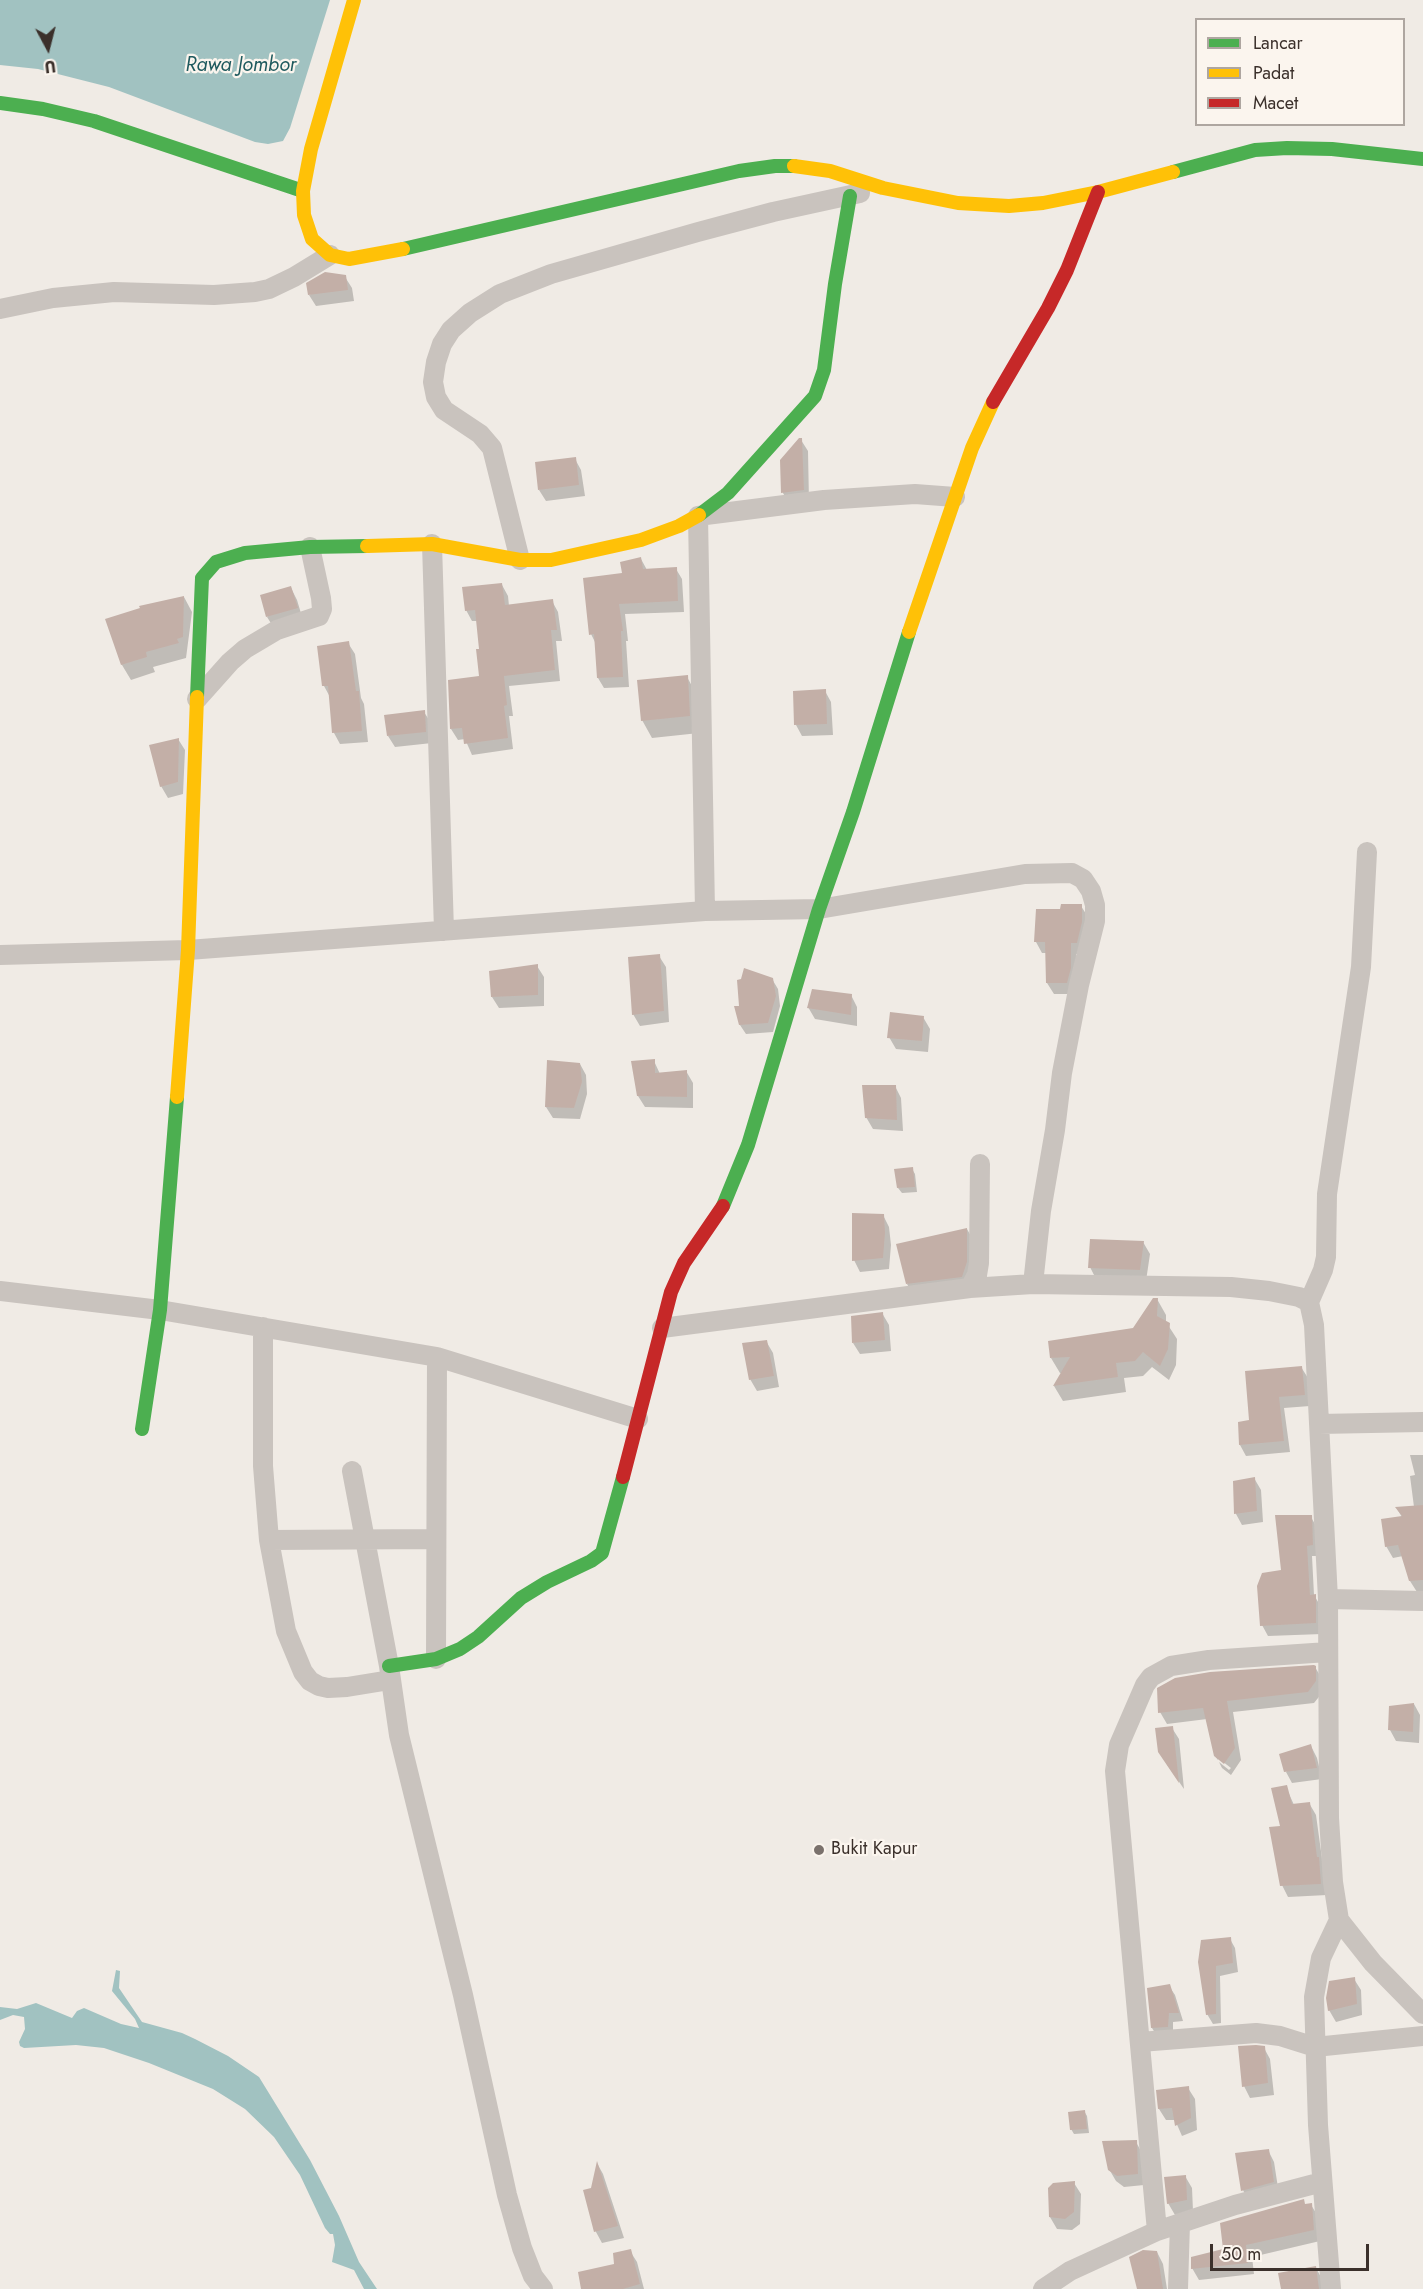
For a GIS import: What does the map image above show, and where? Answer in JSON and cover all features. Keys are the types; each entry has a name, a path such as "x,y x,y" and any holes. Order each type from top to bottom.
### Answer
{"street":[{"path":"354,0 311,149 303,191 304,215 312,239 330,255 349,259 374,256 739,171 775,166 804,166 830,171 883,189 958,203 1009,206 1043,204 1098,192 1255,150 1332,149 1423,159"},
{"path":"0,103 42,109 94,122 303,191"},
{"path":"520,560 492,448 480,434 444,410 436,397 433,382 436,362 442,344 451,330 470,313 500,294 551,274 709,229 883,189"},
{"path":"263,1327 263,1466 269,1540 286,1631 297,1660 310,1680 328,1688 389,1673 460,1649 478,1637 522,1598 548,1582 585,1565 602,1553 676,1279 684,1263 719,1214 748,1145 819,909 853,812 903,649 955,497 987,412 1048,308 1067,270 1098,192"},
{"path":"142,1429 160,1310 189,950 202,582 207,570 220,561 245,553 310,547 432,544 520,560 551,560 641,540 679,526 698,516 728,493 815,396 824,370 835,284 850,196"},
{"path":"0,309 53,298 114,292 214,296 255,292 269,289 294,278 330,255"},
{"path":"698,516 824,500 915,494 955,497"},
{"path":"698,516 705,911"},
{"path":"432,544 444,931"},
{"path":"197,699 230,662 245,649 277,630 319,616 322,609 321,598 310,547"},
{"path":"1367,852 1361,967 1328,1194 1326,1257 1309,1302 1314,1325 1328,1599 1329,1818 1333,1882 1339,1920 1373,1963 1423,2014"},
{"path":"0,955 189,950 705,911 819,909 1026,874 1067,872 1079,876 1087,884 1095,905 1095,921 1062,1073 1033,1284"},
{"path":"970,1288 977,1275 979,1263 980,1164"},
{"path":"662,1328 970,1288 1033,1284 1231,1287 1269,1291 1299,1297 1309,1302"},
{"path":"0,1291 160,1310 437,1357 638,1419"},
{"path":"436,1659 437,1357"},
{"path":"1319,1424 1423,1422"},
{"path":"352,1471 399,1735 463,1995 507,2195 522,2248 533,2276 543,2289"},
{"path":"269,1540 436,1539"},
{"path":"1328,1599 1423,1601"},
{"path":"1157,2231 1115,1772 1119,1745 1140,1693 1151,1677 1180,1663 1328,1652"},
{"path":"1331,2289 1322,2182 1314,1997 1316,1976 1327,1941 1339,1920"},
{"path":"1140,2042 1256,2033 1280,2036 1315,2048 1423,2036"},
{"path":"1042,2289 1070,2271 1157,2231 1322,2182"},
{"path":"1178,2289 1180,2223"}],"water":[{"name":"Rawa Jombor","path":"0,0 330,0 290,128 283,141 268,144 255,142 109,87 38,69 0,65"},
{"path":"116,1970 120,1971 119,1988 142,2022 195,2039 228,2056 259,2077 310,2160 339,2216 359,2262 377,2289 364,2289 354,2270 332,2262 335,2245 333,2234 325,2228 300,2175 274,2137 245,2109 213,2089 149,2063 104,2048 76,2045 24,2048 19,2042 25,2029 24,2017 13,2015 0,2020 0,2007 17,2009 36,2003 72,2018 77,2011 84,2008 121,2024 139,2028 135,2019 112,1991"}],"building":[{"path":"325,272 346,275 348,290 308,295 306,283"},
{"path":"799,438 802,438 804,490 781,493 780,460"},
{"path":"576,457 579,485 538,490 535,462"},
{"path":"641,557 643,569 677,567 678,601 619,604 623,631 621,631 623,677 597,678 594,634 589,635 583,578 622,573 620,562"},
{"path":"502,583 505,605 553,599 557,630 551,630 555,670 504,676 507,705 504,706 508,738 464,744 462,728 450,729 448,680 479,676 476,649 479,649 475,610 465,611 462,587"},
{"path":"291,586 298,608 266,617 260,595"},
{"path":"184,596 183,637 177,639 179,643 146,652 147,657 121,665 105,619 140,608 139,606"},
{"path":"349,641 356,691 359,691 362,731 332,733 328,686 322,686 317,646"},
{"path":"688,675 690,716 641,721 637,680"},
{"path":"826,689 827,724 794,725 793,691"},
{"path":"425,710 426,732 387,736 384,715"},
{"path":"179,738 178,782 160,787 149,745"},
{"path":"1061,904 1082,904 1082,922 1077,943 1071,943 1071,968 1067,983 1046,983 1045,942 1034,942 1036,909 1060,909"},
{"path":"660,954 664,1011 632,1015 628,957"},
{"path":"538,964 538,995 491,997 489,971"},
{"path":"744,968 773,978 776,996 768,1023 739,1025 734,1006 739,1006 737,980 741,979"},
{"path":"812,989 852,994 851,1015 807,1008"},
{"path":"890,1012 924,1016 922,1041 887,1038"},
{"path":"655,1059 655,1073 687,1070 687,1097 637,1096 631,1061"},
{"path":"547,1060 580,1063 582,1082 574,1108 545,1107"},
{"path":"862,1085 896,1085 897,1120 865,1118"},
{"path":"913,1167 915,1187 897,1188 894,1169"},
{"path":"852,1213 884,1214 883,1258 852,1261"},
{"path":"967,1228 967,1262 962,1277 906,1284 896,1244"},
{"path":"1090,1239 1144,1241 1140,1270 1088,1268"},
{"path":"1153,1298 1158,1298 1157,1316 1170,1323 1168,1349 1160,1366 1143,1352 1135,1361 1116,1363 1118,1377 1053,1386 1070,1357 1050,1358 1048,1341 1133,1328"},
{"path":"883,1312 885,1340 852,1343 851,1316"},
{"path":"767,1340 774,1376 749,1380 742,1343"},
{"path":"1302,1366 1305,1395 1279,1397 1284,1441 1239,1445 1238,1422 1249,1420 1245,1371"},
{"path":"1255,1477 1257,1511 1234,1514 1233,1481"},
{"path":"1423,1505 1423,1580 1409,1581 1398,1545 1385,1547 1381,1519 1402,1516 1395,1507"},
{"path":"1275,1515 1312,1515 1313,1545 1307,1546 1310,1595 1316,1594 1316,1623 1260,1626 1257,1586 1262,1573 1281,1570"},
{"path":"1316,1666 1316,1681 1308,1692 1227,1701 1235,1748 1224,1764 1214,1756 1203,1708 1158,1713 1157,1688 1175,1678 1210,1672"},
{"path":"1414,1703 1413,1732 1388,1730 1389,1706"},
{"path":"1173,1726 1179,1783 1158,1752 1155,1728"},
{"path":"1311,1744 1317,1768 1284,1772 1279,1754"},
{"path":"1287,1785 1292,1804 1310,1802 1321,1884 1280,1886 1269,1827 1280,1826 1271,1788"},
{"path":"1231,1937 1233,1963 1216,1966 1216,2014 1206,2015 1198,1962 1201,1940"},
{"path":"1355,1977 1357,2004 1328,2011 1326,1998 1329,1981"},
{"path":"1170,1984 1179,2013 1169,2013 1168,2027 1151,2028 1147,1988"},
{"path":"1238,2046 1265,2046 1268,2083 1242,2087"},
{"path":"1189,2086 1191,2118 1175,2126 1172,2108 1158,2109 1156,2090"},
{"path":"1085,2110 1087,2129 1070,2130 1068,2112"},
{"path":"1137,2140 1138,2174 1117,2176 1108,2170 1102,2141"},
{"path":"1269,2149 1274,2182 1241,2191 1235,2153"},
{"path":"597,2161 618,2226 594,2232 583,2190 591,2188"},
{"path":"1186,2175 1187,2200 1167,2204 1164,2177"},
{"path":"1075,2181 1074,2212 1065,2219 1049,2217 1048,2188 1053,2183"},
{"path":"1304,2199 1305,2204 1312,2203 1314,2230 1246,2245 1248,2263 1191,2269 1191,2257 1223,2249 1220,2223"},
{"path":"631,2249 640,2284 623,2289 581,2289 578,2272 614,2264 613,2253"},
{"path":"1143,2250 1157,2251 1163,2289 1137,2289 1129,2257"},
{"path":"1316,2266 1319,2289 1281,2289 1278,2273"}],"traffic: fast":[{"path":"0,103 43,109 94,121 303,191"},
{"path":"1173,172 1255,150 1287,148 1332,149 1423,159"},
{"path":"403,249 739,171 794,166"},
{"path":"699,515 728,493 815,396 824,370 835,284 850,196"},
{"path":"197,697 202,578 216,562 245,553 310,547 367,546"},
{"path":"723,1206 748,1145 819,909 853,812 909,632"},
{"path":"142,1429 160,1310 177,1097"},
{"path":"389,1666 436,1659 460,1649 478,1637 521,1598 602,1553 623,1477"}],"traffic: slow":[{"path":"354,0 311,149 303,191 304,215 312,239 330,255 349,259 403,249"},
{"path":"794,166 830,171 883,188 958,203 1009,206 1043,203 1098,192 1173,172"},
{"path":"909,632 972,448 993,402"},
{"path":"367,546 432,544 520,560 551,560 641,540 679,526 699,515"},
{"path":"177,1097 188,950 197,697"}],"traffic: jam":[{"path":"993,402 1048,308 1067,270 1098,192"},
{"path":"623,1477 671,1292 684,1263 723,1206"}],"place":[{"name":"Bukit Kapur","path":"819,1850"}]}
